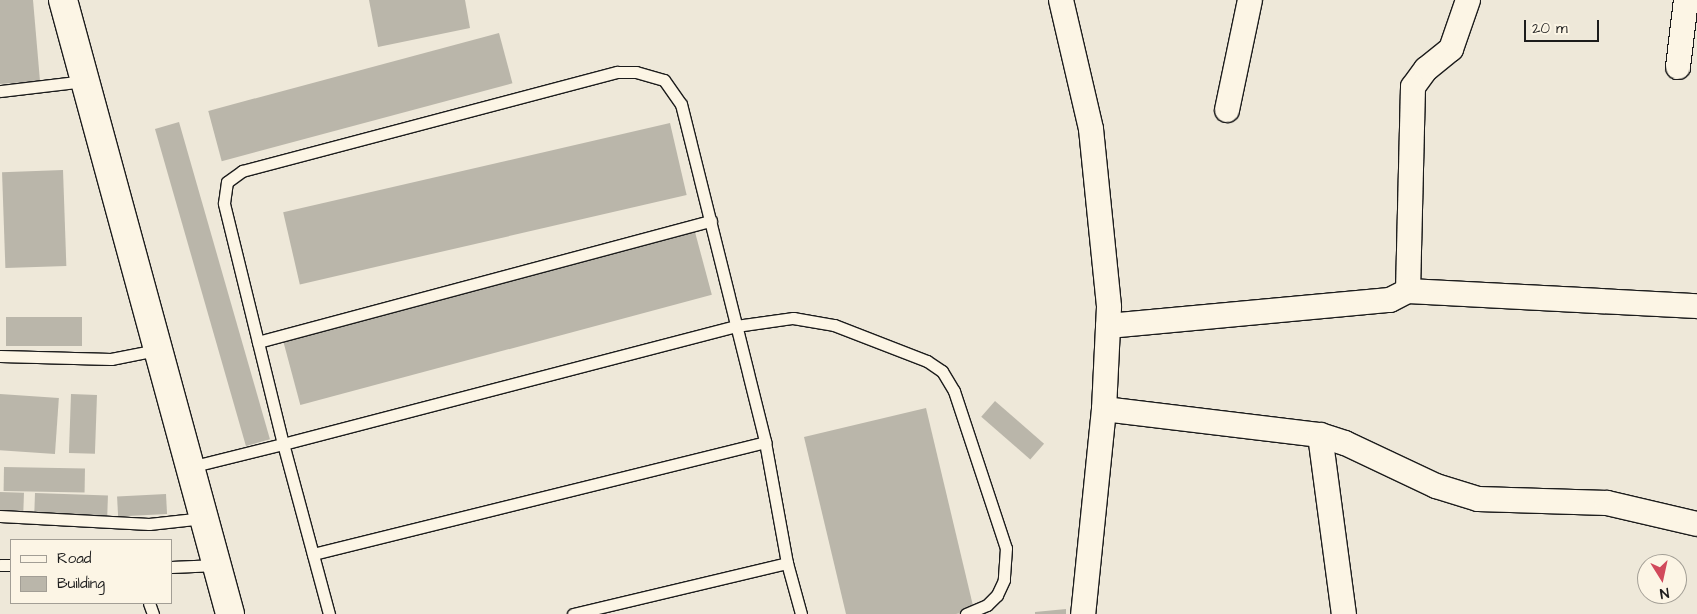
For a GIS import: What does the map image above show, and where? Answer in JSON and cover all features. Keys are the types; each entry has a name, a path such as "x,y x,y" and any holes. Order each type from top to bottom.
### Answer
{"main road":[{"path":"63,0 230,614"}],"street":[{"path":"1061,0 1075,46 1092,139 1108,326 1104,409 1083,614"},
{"path":"1227,110 1250,0"},
{"path":"1408,291 1413,87 1426,69 1451,49 1459,36 1468,0"},
{"path":"1678,67 1686,0"},
{"path":"1108,326 1390,300 1408,291 1697,306"},
{"path":"1104,409 1320,436 1345,443 1436,486 1478,499 1608,503 1697,524"},
{"path":"1320,436 1344,614"}],"lane":[{"path":"330,614 282,444 224,203 228,182 242,171 617,72 636,72 664,80 681,104 764,442 787,564 800,614"},
{"path":"0,92 85,80"},
{"path":"258,342 711,221"},
{"path":"190,467 736,326 793,318 834,324 927,361 942,371 954,391 978,456 1006,548 1004,580 997,596 987,605 966,614"},
{"path":"0,356 111,359 158,350"},
{"path":"313,554 764,442"},
{"path":"0,516 149,524 204,518"},
{"path":"573,614 787,564"},
{"path":"172,567 217,565"}],"building":[{"path":"0,0 33,0 40,81 0,84"},
{"path":"369,0 465,0 470,28 378,47"},
{"path":"499,33 512,83 222,161 208,111"},
{"path":"179,122 270,439 246,446 155,129"},
{"path":"670,123 687,195 300,284 283,212"},
{"path":"63,170 66,266 5,268 2,172"},
{"path":"695,232 712,295 300,405 284,342"},
{"path":"6,317 82,317 82,346 6,346"},
{"path":"0,394 59,398 55,454 0,450"},
{"path":"71,394 97,395 95,454 69,453"},
{"path":"995,401 1044,444 1030,459 981,417"},
{"path":"926,408 974,610 956,614 846,614 804,437"},
{"path":"4,467 85,468 85,492 4,491"},
{"path":"0,492 24,493 23,516 0,515"},
{"path":"35,493 108,496 107,516 34,513"},
{"path":"166,494 167,514 118,517 117,497"},
{"path":"1066,609 1066,614 1035,614 1035,612"}]}
